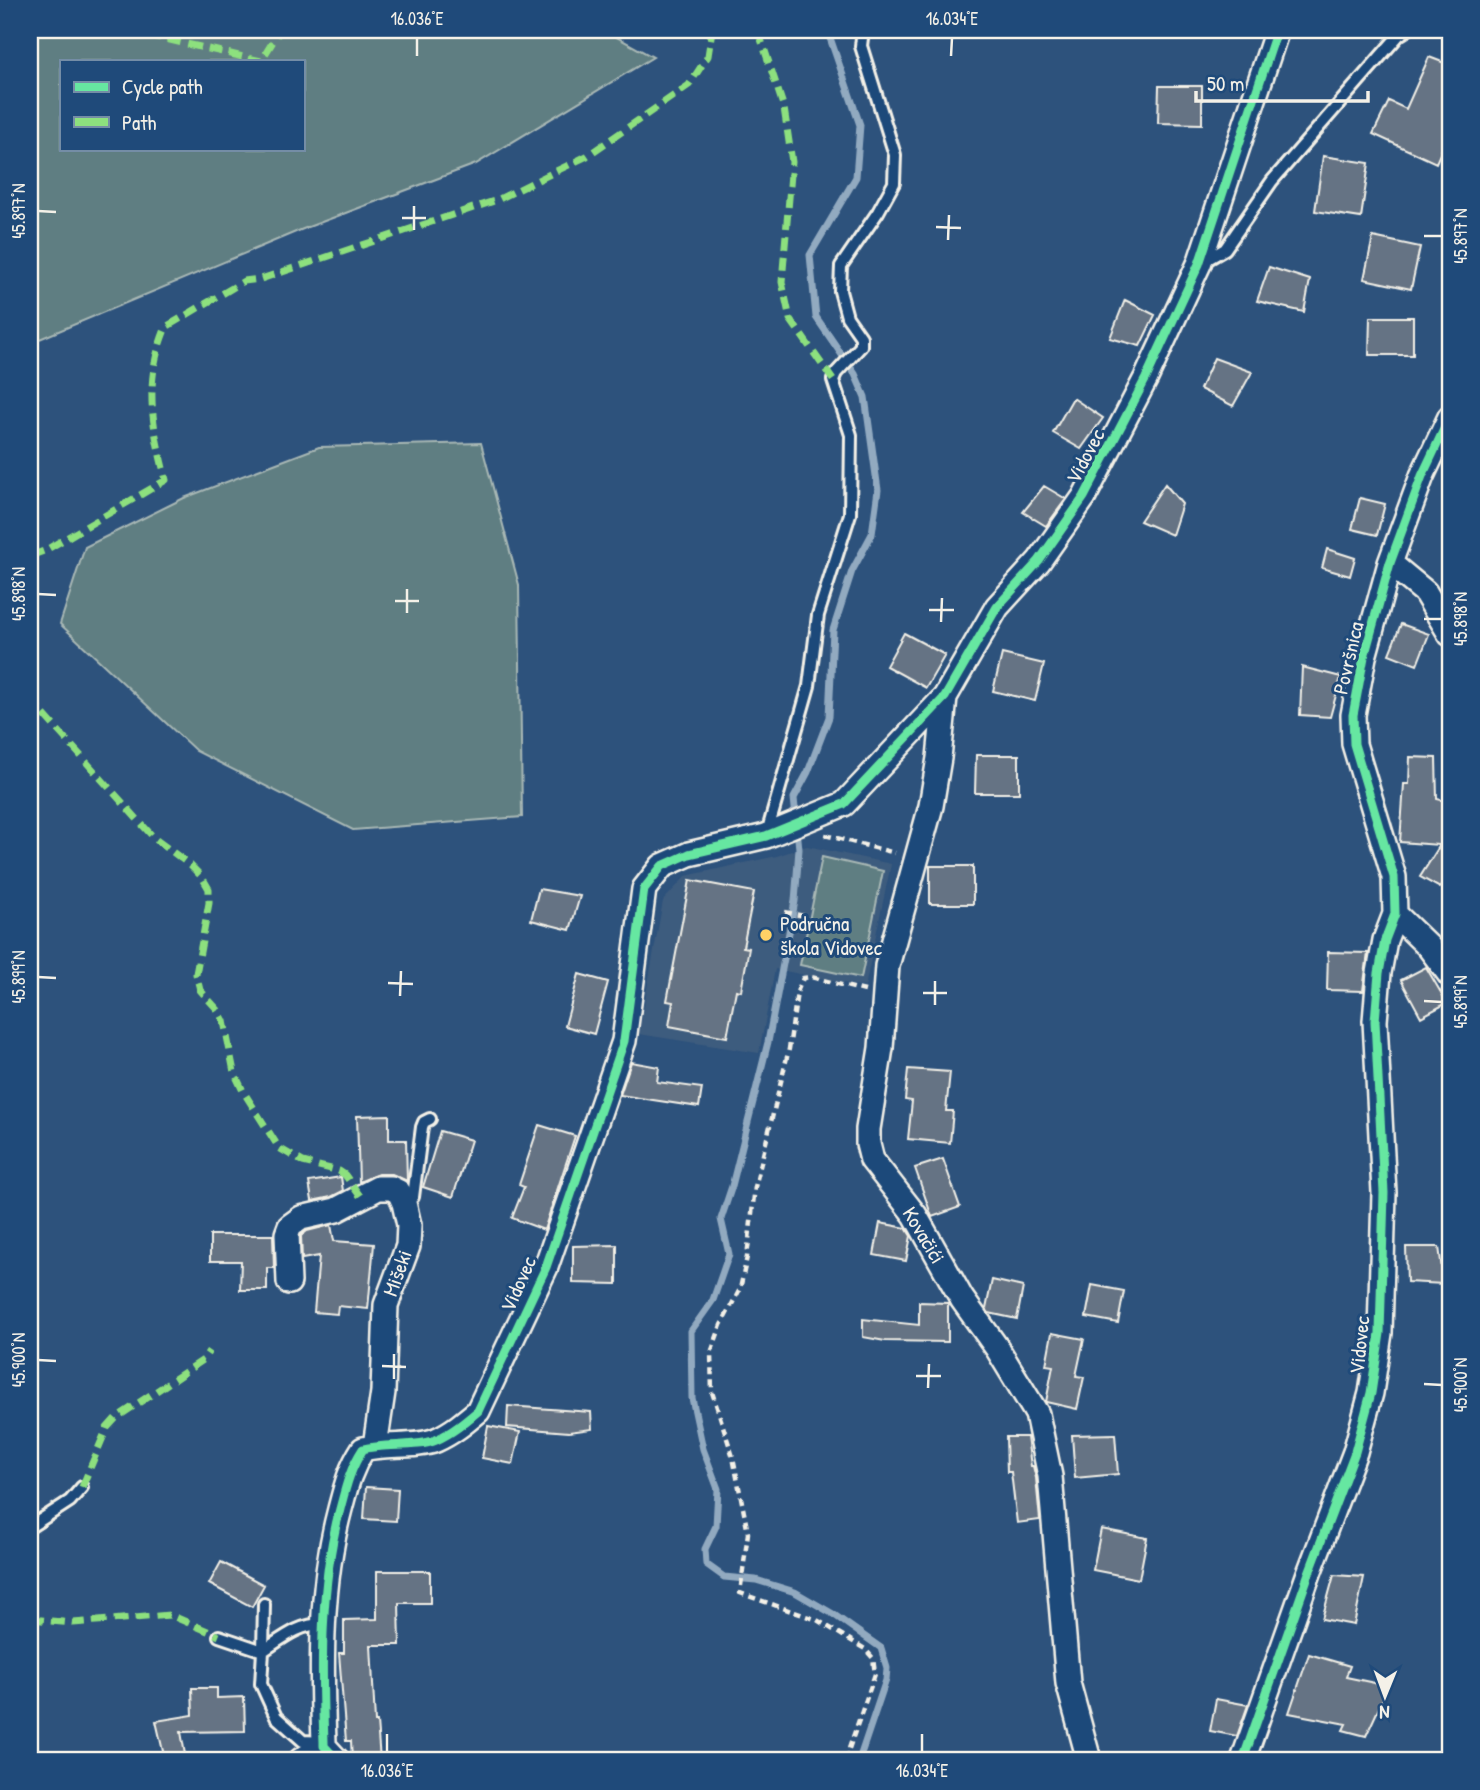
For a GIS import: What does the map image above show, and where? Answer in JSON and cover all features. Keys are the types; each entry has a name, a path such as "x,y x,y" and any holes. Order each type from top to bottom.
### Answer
{"street":[{"name":"Vidovec","path":"375,1446 434,1441 460,1427 478,1411 546,1267 624,1041 644,889 662,866 688,854 793,826 844,804 945,697 997,607 1039,561 1084,497 1146,378 1199,264 1277,30"},
{"name":"Površnica","path":"1395,914 1394,877 1354,744 1353,715 1364,657 1390,563 1422,477 1450,417"},
{"path":"1390,563 1425,592 1450,634"},
{"name":"Kovačići","path":"945,697 939,758 930,806 887,966 881,1048 868,1129 872,1160 915,1215 962,1299 997,1348 1037,1414 1049,1476 1068,1683 1089,1760"},
{"name":"Vidovec","path":"1243,1760 1308,1573 1355,1452 1370,1393 1380,1333 1384,1194 1375,1021 1385,940 1395,914"},
{"path":"1395,914 1429,947 1450,975"},
{"path":"289,1282 287,1234 290,1226 301,1218 336,1210 378,1188 391,1188 399,1192 404,1203"},
{"name":"Mišeki","path":"375,1446 383,1392 386,1305 408,1246 409,1225 404,1203"},
{"path":"301,1760 328,1749 323,1624 330,1545 351,1467 363,1449 375,1446"}],"lane":[{"path":"793,826 818,615 850,514 851,435 833,380 836,373 861,346 861,337 847,317 840,290 841,266 878,212 894,183 895,155 861,46 863,30"},
{"path":"1199,264 1225,249 1272,181 1399,35 1407,30"},
{"path":"404,1203 412,1197 422,1127 424,1122 430,1119"},
{"path":"30,1527 70,1501 82,1487"},
{"path":"264,1604 261,1684 276,1717 303,1741 328,1749"},
{"path":"263,1651 295,1629 309,1624 323,1624"},
{"path":"219,1636 263,1651"}],"path":[{"path":"793,826 871,848"},
{"path":"785,912 804,916"},
{"path":"845,1760 875,1674 873,1658 865,1649 817,1620 740,1593 748,1533 733,1457 712,1392 711,1353 721,1325 740,1289 747,1257 755,1187 789,1049 797,992 803,978 811,977 885,996"}],"shaded area":[{"name":"Područna škola Vidovec","path":"807,846 891,864 865,987 775,969 759,1053 639,1034 663,901 686,876 777,856"}],"green space":[{"path":"30,30 604,30 653,57 476,164 303,229 30,343"},
{"path":"481,443 519,585 522,817 353,830 196,751 60,624 85,547 184,498 319,447"},
{"path":"822,857 883,871 861,978 800,965"}],"building":[{"path":"1429,57 1450,65 1450,131 1436,163 1373,134 1389,101 1406,109"},
{"path":"1159,86 1202,86 1202,124 1158,123"},
{"path":"1323,156 1369,163 1361,218 1315,211"},
{"path":"1373,237 1420,247 1411,289 1364,279"},
{"path":"1269,267 1310,280 1304,312 1257,301"},
{"path":"1125,300 1155,315 1140,346 1110,338"},
{"path":"1370,317 1413,317 1413,355 1369,355"},
{"path":"1214,358 1252,372 1233,406 1200,389"},
{"path":"1073,398 1103,418 1081,449 1053,433"},
{"path":"1165,484 1182,504 1172,535 1140,521"},
{"path":"1044,486 1066,499 1046,526 1023,512"},
{"path":"1360,498 1385,504 1377,535 1352,529"},
{"path":"1327,549 1355,558 1350,576 1322,568"},
{"path":"1401,624 1429,634 1417,665 1389,654"},
{"path":"904,633 945,655 926,688 886,666"},
{"path":"1002,654 1044,664 1035,701 993,691"},
{"path":"1302,667 1341,677 1330,717 1300,715"},
{"path":"976,755 1019,755 1019,793 975,793"},
{"path":"1410,757 1436,758 1437,799 1450,802 1450,889 1443,884 1440,888 1420,877 1440,845 1400,842 1404,784 1409,784"},
{"path":"930,866 973,866 973,904 930,904"},
{"path":"690,880 754,892 743,947 749,948 741,991 736,990 727,1037 669,1026 673,1002 667,1001"},
{"path":"539,889 580,896 570,930 531,920"},
{"path":"1328,952 1368,953 1363,991 1327,990"},
{"path":"1426,967 1447,1003 1421,1017 1401,980"},
{"path":"579,974 608,982 594,1034 565,1026"},
{"path":"631,1062 659,1067 657,1082 702,1088 699,1107 620,1095"},
{"path":"908,1069 950,1072 946,1111 953,1111 950,1143 908,1139 912,1101 905,1100"},
{"path":"389,1115 389,1140 406,1140 407,1181 392,1174 378,1174 359,1182 357,1116"},
{"path":"539,1125 575,1136 544,1230 512,1218 524,1187 519,1185"},
{"path":"440,1131 471,1140 453,1197 423,1187"},
{"path":"943,1159 960,1207 932,1217 915,1168"},
{"path":"341,1177 343,1191 312,1201 309,1182"},
{"path":"880,1223 906,1228 911,1236 906,1261 874,1255"},
{"path":"331,1225 334,1241 374,1244 368,1309 338,1306 337,1314 314,1312 319,1256 302,1259 301,1236 307,1231"},
{"path":"210,1235 273,1235 274,1268 267,1268 267,1290 240,1290 241,1261 210,1261"},
{"path":"617,1245 617,1284 573,1283 573,1246"},
{"path":"1406,1247 1439,1247 1444,1284 1407,1282"},
{"path":"992,1280 1023,1287 1017,1319 989,1313 986,1309"},
{"path":"1092,1285 1124,1291 1118,1323 1086,1317"},
{"path":"919,1302 948,1303 948,1342 885,1341 863,1337 863,1319 919,1325"},
{"path":"1052,1333 1084,1339 1076,1376 1084,1377 1077,1409 1046,1402 1053,1366 1046,1365"},
{"path":"508,1406 591,1412 592,1429 569,1432 507,1427"},
{"path":"488,1426 520,1432 513,1464 482,1458"},
{"path":"1115,1434 1118,1474 1075,1478 1072,1435"},
{"path":"1006,1437 1027,1437 1031,1466 1036,1478 1040,1520 1017,1523 1011,1472 1007,1472"},
{"path":"366,1487 398,1489 396,1521 364,1519"},
{"path":"1101,1529 1147,1538 1139,1579 1093,1570"},
{"path":"221,1562 264,1585 252,1607 209,1584"},
{"path":"377,1571 430,1571 430,1603 399,1603 400,1645 371,1645 380,1760 352,1760 351,1741 346,1741 339,1653 344,1653 344,1620 377,1619"},
{"path":"1334,1575 1364,1577 1354,1625 1322,1619"},
{"path":"1309,1654 1350,1666 1346,1677 1389,1686 1366,1736 1343,1730 1346,1724 1289,1713"},
{"path":"192,1688 217,1688 217,1698 244,1697 245,1731 181,1732 186,1760 165,1760 156,1721 193,1715"},
{"path":"1216,1699 1248,1705 1237,1736 1210,1731"}],"waterway":[{"name":"Vidovec","path":"829,30 860,125 856,177 810,255 816,317 855,374 865,397 878,490 872,534 852,571 833,630 829,717 808,772 794,798 799,849 795,901 768,1042 732,1186 721,1219 729,1254 713,1300 691,1331 692,1398 703,1449 718,1489 716,1526 705,1549 706,1564 724,1577 756,1580 795,1592 833,1614 881,1648 887,1668 886,1680 859,1760"}],"marked path":[{"path":"126,30 257,60"},
{"path":"262,60 280,30"},
{"path":"30,556 44,551 166,480 152,404 154,366 166,327 244,281 261,279 497,200 587,156 689,85 708,56 712,30"},
{"path":"758,30 784,108 792,162 782,282 790,319 833,380"},
{"path":"30,699 155,839 202,877 209,889 209,903 196,974 200,990 224,1021 234,1072 243,1091 279,1148 303,1162 339,1171 360,1196"},
{"path":"82,1487 107,1428 116,1418 203,1360 209,1351"},
{"path":"30,1619 73,1623 170,1615 219,1636"}],"cycle path":[{"path":"337,1760 324,1746 323,1624 333,1537 349,1478 363,1449 436,1440 453,1431 478,1411 546,1267 624,1041 644,889 662,866 689,854 766,836 844,804 945,697 997,607 1039,561 1084,497 1146,378 1199,264 1277,30"},
{"path":"1243,1760 1355,1452 1371,1393 1380,1333 1384,1193 1375,1021 1385,940 1395,914 1394,877 1354,744 1353,715 1364,657 1390,563 1422,476 1450,417"}],"place":[{"name":"Područna škola Vidovec","path":"766,935"}]}
